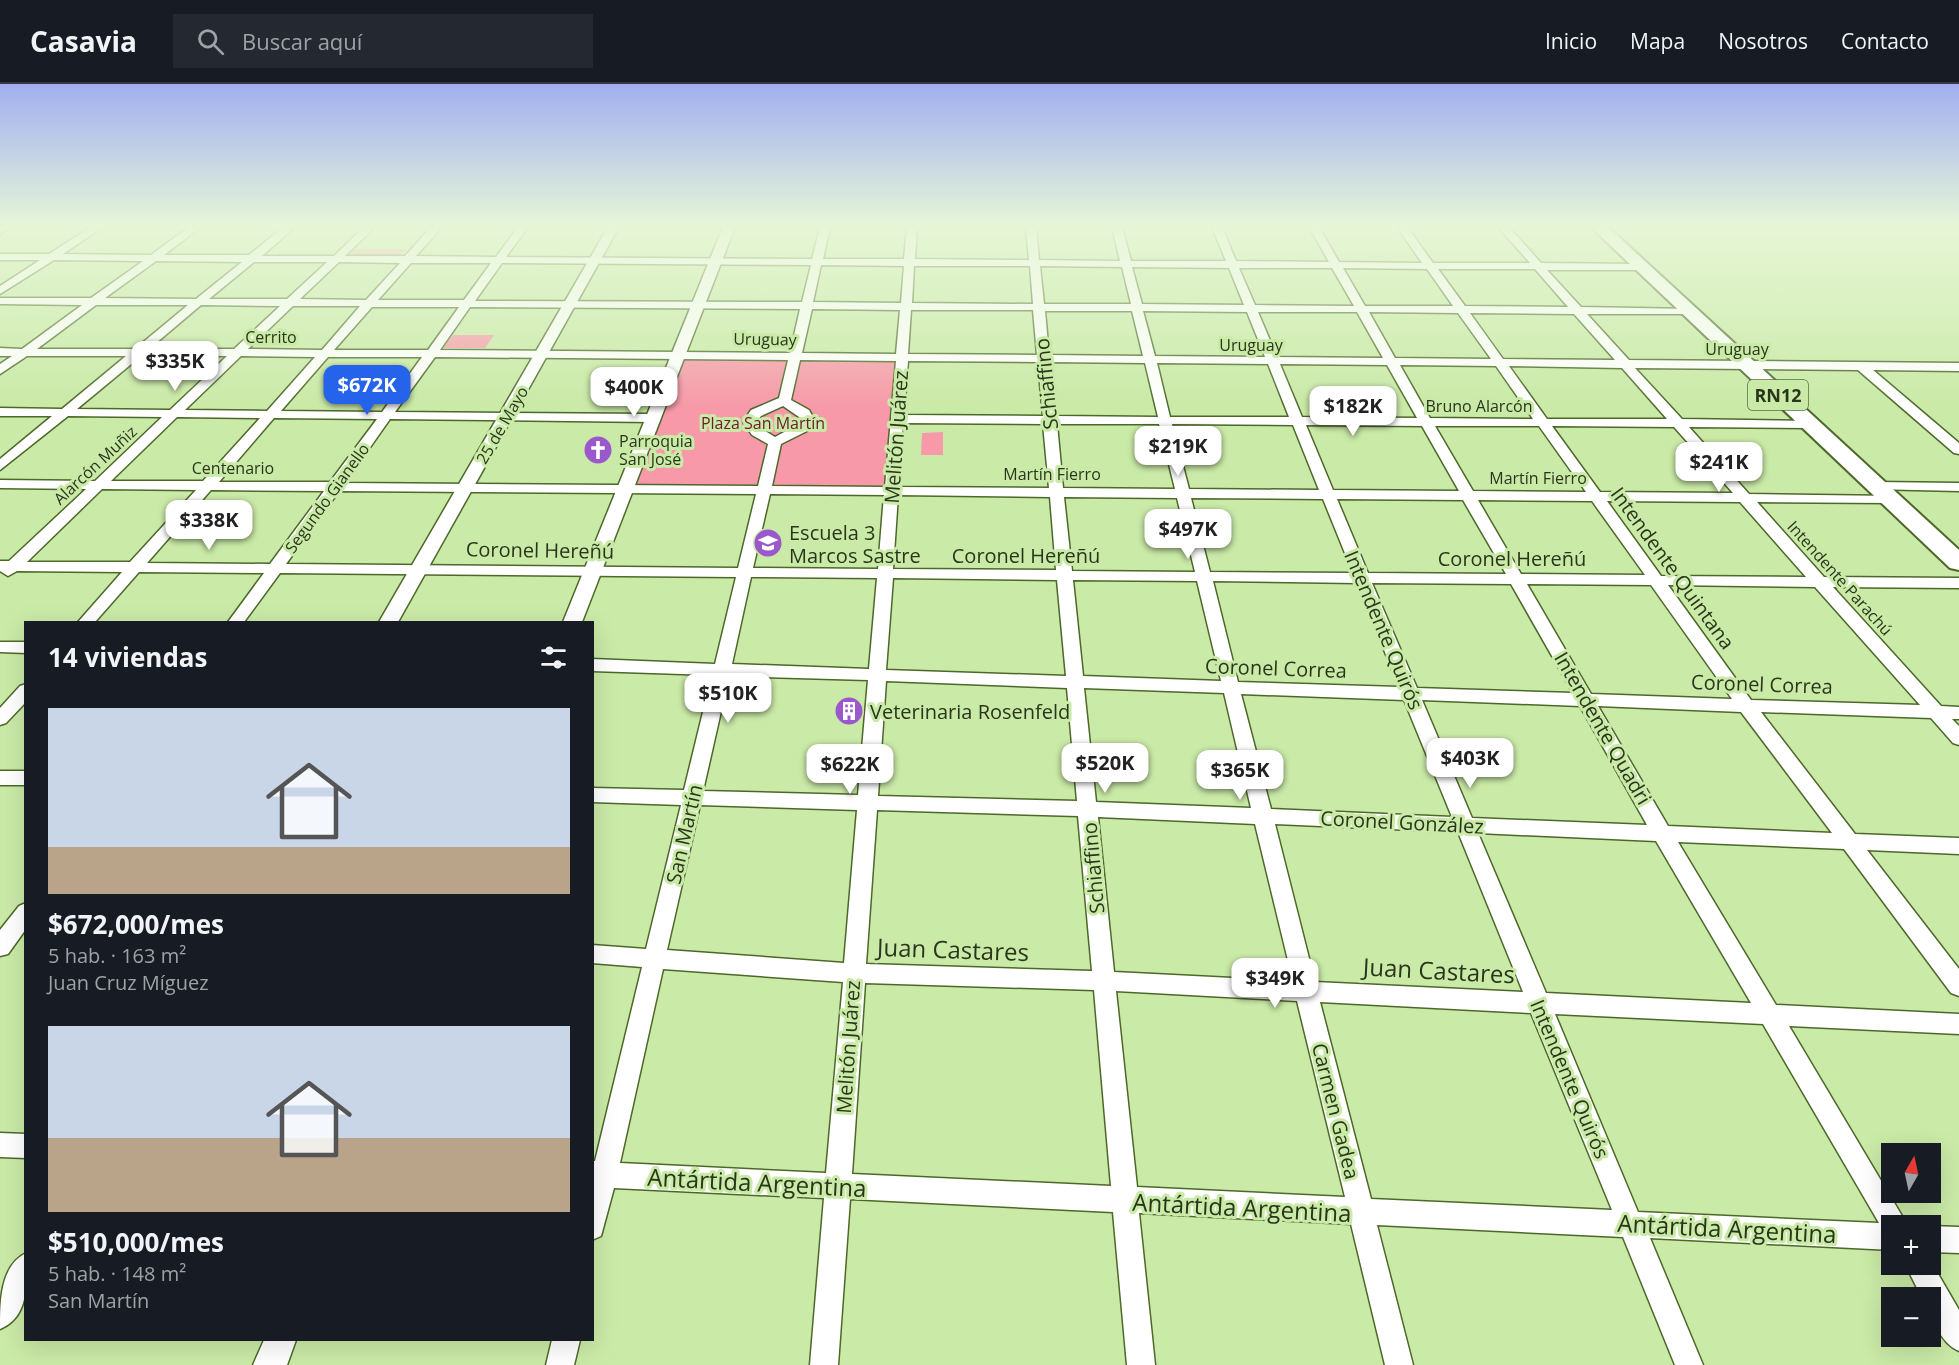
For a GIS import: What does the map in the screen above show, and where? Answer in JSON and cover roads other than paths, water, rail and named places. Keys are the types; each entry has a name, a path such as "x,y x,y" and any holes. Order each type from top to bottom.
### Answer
{"highway":[{"name":"RN12","path":"1662,287 1959,563"}],"street":[{"path":"0,370 114,287"},
{"path":"0,466 217,287"},
{"name":"Alarcón Muñiz","path":"0,578 6,567 98,486 308,287"},
{"path":"87,621 384,287"},
{"name":"Segundo Gianello","path":"237,621 480,287"},
{"name":"25 de Mayo","path":"389,621 508,417 580,287"},
{"path":"572,621 705,287"},
{"path":"785,400 811,287"},
{"name":"Melitón Juárez","path":"824,1365 908,287"},
{"name":"Schiaffino","path":"1037,287 1141,1365"},
{"name":"Carmen Gadea","path":"1132,287 1399,1365"},
{"name":"Intendente Quirós","path":"1241,287 1689,1365"},
{"name":"Intendente Quadri","path":"1348,287 1470,495 1662,833 1889,1215"},
{"name":"Intendente Quintana","path":"1444,287 1746,705 1959,986"},
{"name":"Intendente Parachú","path":"1556,287 1959,738"},
{"path":"0,302 1688,311"},
{"name":"Cerrito","path":"0,352 543,354"},
{"name":"Uruguay","path":"543,354 1861,366 1956,369"},
{"path":"1861,366 1959,450"},
{"path":"785,400 788,404 802,410 808,419 802,428 775,442 757,432 749,422 756,413 785,400"},
{"path":"0,412 652,418"},
{"name":"Bruno Alarcón","path":"897,419 1809,424"},
{"name":"San Martín","path":"594,1212 599,1174 655,958 775,442"},
{"name":"Centenario","path":"0,484 466,488"},
{"name":"Martín Fierro","path":"466,488 1744,497 1959,487"},
{"name":"Coronel Hereñú","path":"6,567 1959,583"},
{"path":"0,647 24,648"},
{"name":"Coronel Correa","path":"594,665 1959,713"},
{"path":"0,719 24,692"},
{"path":"0,777 24,778"},
{"name":"Coronel González","path":"594,795 1087,809 1959,846"},
{"path":"0,947 17,920"},
{"name":"Juan Castares","path":"594,954 854,973 1104,981 1959,1024"},
{"path":"0,1145 24,1146"},
{"name":"Antártida Argentina","path":"599,1174 1360,1213 1630,1222 1881,1236"},
{"path":"1941,1239 1959,1240"},
{"path":"0,1313 24,1272"},
{"path":"1923,1275 1959,1337"},
{"path":"270,1365 279,1341"},
{"path":"560,1365 566,1341"}],"place":[{"name":"Parroquia San José","path":"598,450"},
{"name":"Escuela 3 Marcos Sastre","path":"768,543"},
{"name":"Veterinaria Rosenfeld","path":"849,711"}],"park label":[{"name":"Plaza San Martín","path":"763,423"}]}
